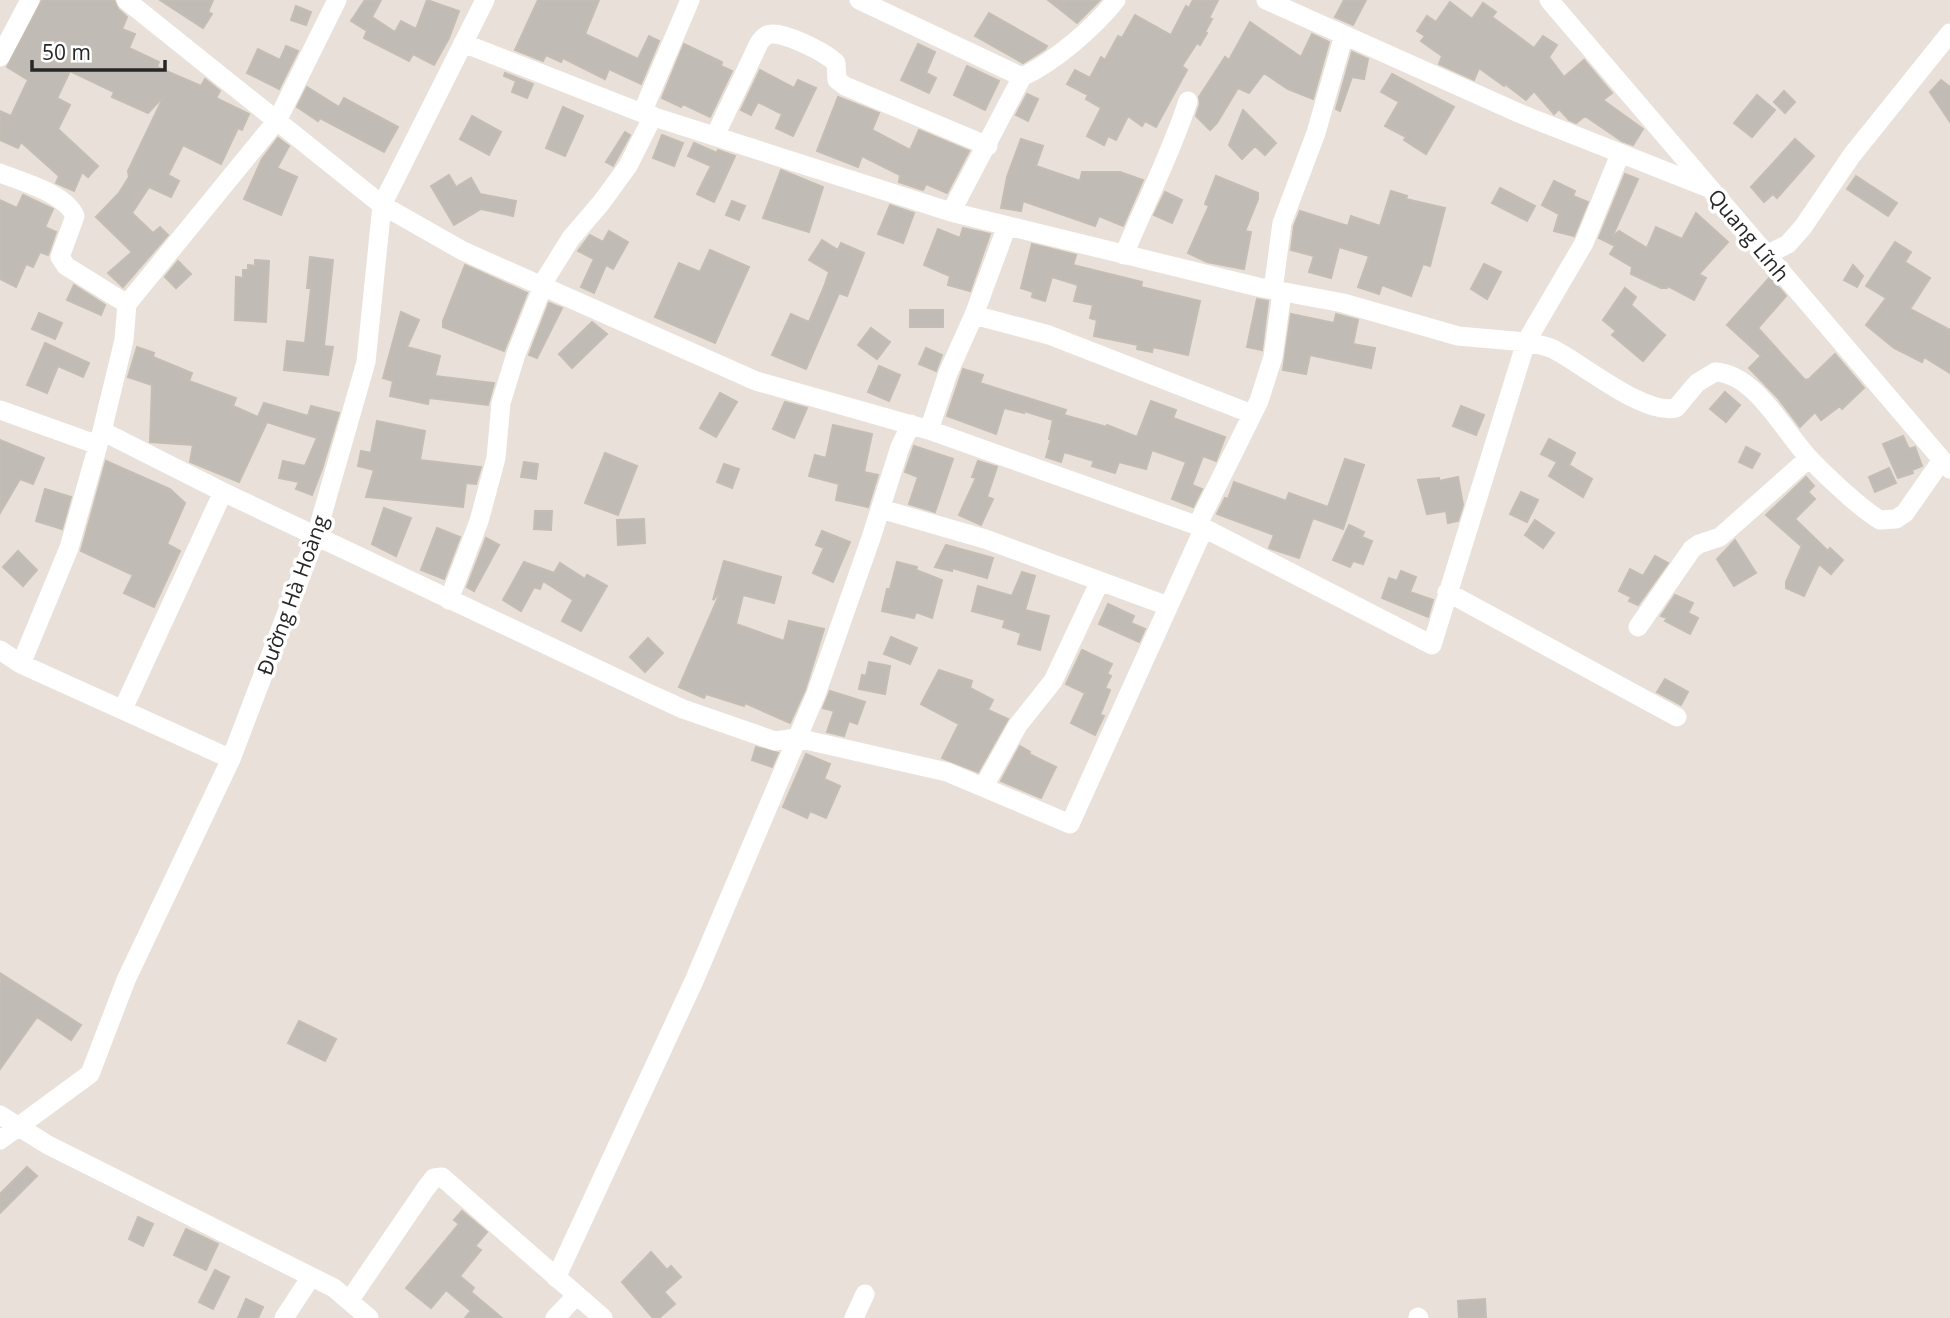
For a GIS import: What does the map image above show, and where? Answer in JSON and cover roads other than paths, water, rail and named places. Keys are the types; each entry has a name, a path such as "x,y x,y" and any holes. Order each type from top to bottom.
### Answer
{"street":[{"path":"0,57 30,0"},
{"path":"127,0 382,205 463,251 756,381 920,427 1201,527 1432,645 1526,342 1584,243 1620,154"},
{"path":"21,664 69,548 124,340 127,304 278,119 337,0"},
{"name":"Đường Hà Hoàng","path":"0,1140 90,1074 126,980 231,759 316,536 366,362 382,205 485,0"},
{"path":"449,600 479,522 496,458 501,402 551,267 628,166 690,0"},
{"path":"859,0 1022,77"},
{"path":"951,212 1022,77 1076,40 1105,14 1116,0"},
{"path":"1266,0 1521,114 1710,189"},
{"name":"Quang Lĩnh","path":"1549,0 1946,465"},
{"path":"1766,255 1788,244 1802,228 1852,155 1950,33"},
{"path":"715,136 758,43 766,35 776,34 826,53 836,63 837,80 845,86 988,146"},
{"path":"0,410 100,438 223,492 683,709 775,741 797,738 947,772 1070,824 1252,414 1273,357 1282,223 1315,133 1344,35"},
{"path":"463,43 648,115 951,212 1277,291 1343,303 1458,336 1526,342 1550,348 1617,390 1657,408 1676,408 1697,383 1715,372 1732,376 1772,410 1809,458 1874,516 1886,521 1905,513 1946,465"},
{"path":"1124,255 1179,130 1188,102"},
{"path":"0,173 62,199 71,208 75,216 60,257 66,266 127,304"},
{"path":"556,1278 694,981 816,694 900,447 920,427 948,373 974,316 1007,226"},
{"path":"974,316 1049,335 1252,414"},
{"path":"1638,627 1692,549 1720,537 1809,458"},
{"path":"123,709 223,492"},
{"path":"881,509 975,536 1168,606"},
{"path":"984,786 1018,725 1053,681 1100,581"},
{"path":"1447,592 1676,717"},
{"path":"0,650 21,664 231,759"},
{"path":"0,1115 48,1145 334,1289 369,1318"},
{"path":"348,1301 426,1188 434,1178 442,1177 603,1318"},
{"path":"284,1318 311,1277"},
{"path":"854,1318 865,1294"},
{"path":"555,1318 576,1296"}]}
